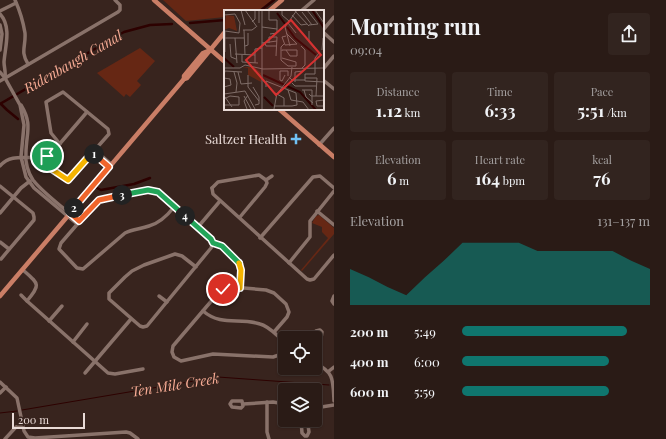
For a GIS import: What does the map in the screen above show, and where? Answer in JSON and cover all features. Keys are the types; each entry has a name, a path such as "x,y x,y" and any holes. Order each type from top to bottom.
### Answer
{"main road":[{"path":"154,0 209,50 224,61"},
{"path":"269,10 282,0"},
{"path":"0,296 184,79 184,76 203,53 209,50 224,33"},
{"path":"280,110 334,157"}],"street":[{"path":"0,81 118,12 120,8 119,3 115,0"},
{"path":"303,10 314,0"},
{"path":"0,11 16,1 23,20 25,34 23,56 28,64"},
{"path":"0,14 6,26 7,35 4,60 5,78"},
{"path":"324,30 334,17"},
{"path":"0,24 2,34 0,50"},
{"path":"324,32 334,42"},
{"path":"324,68 334,56"},
{"path":"0,72 20,105 24,125 21,157 24,171 29,182 34,188 69,215"},
{"path":"324,81 334,89"},
{"path":"47,156 53,170 68,180 94,152 109,132 108,129 63,92 46,102 50,133 60,144"},
{"path":"16,98 28,118 29,128 26,157 28,170 33,180 78,223"},
{"path":"0,166 8,160 21,157 47,156 60,144 87,112"},
{"path":"319,145 334,128"},
{"path":"94,152 110,166"},
{"path":"212,188 218,182 259,175 266,180"},
{"path":"240,217 265,187 266,180 272,176"},
{"path":"260,238 315,176 320,176 334,190 312,217 309,224 310,237 289,263"},
{"path":"0,213 29,182 33,180"},
{"path":"0,186 34,216 34,220 0,259"},
{"path":"207,186 212,188"},
{"path":"212,188 213,194 220,201 240,217 260,238 307,279 314,279 334,255"},
{"path":"174,207 156,224 125,233 81,270 77,268 60,251 60,243 96,202 103,198 148,190 154,191 161,194 211,239 213,243 222,246 238,262 241,270 240,288"},
{"path":"198,227 220,201"},
{"path":"317,211 334,225"},
{"path":"0,242 9,249"},
{"path":"196,267 178,254 173,254 136,268 125,277 108,298 140,326 146,326 196,267 211,248 213,243"},
{"path":"23,270 35,280 37,285 36,290 27,301"},
{"path":"274,332 289,314 288,306 268,290 229,287 222,290 203,311 173,346 172,352 174,357 181,361 213,354 270,357 278,355"},
{"path":"21,295 73,342 112,374 143,369"},
{"path":"159,296 166,302"},
{"path":"49,321 62,306"},
{"path":"203,311 210,317 217,320 260,324 278,336"},
{"path":"85,373 131,319"},
{"path":"73,342 87,324"},
{"path":"322,365 329,371 333,380 334,401"},
{"path":"329,371 334,367"},
{"path":"0,382 17,398 24,433 28,437 32,438 126,432 132,434 138,439"},
{"path":"0,393 6,387"},
{"path":"243,404 267,402 278,403"},
{"path":"267,402 267,432 269,439"},
{"path":"322,407 334,405"},
{"path":"5,439 16,427 23,426"}],"shaded area":[{"path":"163,0 272,0 259,10 224,10 224,17 186,21"},
{"path":"140,48 155,61 137,81 141,85 130,97 126,94 124,97 97,73"},
{"path":"319,215 334,228 334,234 302,271 301,270 328,238 322,232 322,227 312,223 316,216"}],"waterway":[{"name":"Ridenbaugh Canal","path":"261,10 274,0"},
{"name":"Ridenbaugh Canal","path":"190,23 224,20"},
{"name":"Ridenbaugh Canal","path":"0,104 124,32 150,25 172,24"},
{"path":"1,104 18,119"},
{"path":"97,188 101,190 134,184 150,178"},
{"name":"Ten Mile Creek","path":"22,410 218,377 329,385"},
{"name":"Ten Mile Creek","path":"0,413 17,411"}],"place":[{"name":"Saltzer Health","path":"296,139"}],"route":[{"path":"47,156 53,170 66,180 70,179 92,153 109,167 70,213 79,221 96,202 103,198 148,190 161,194 211,239 213,243 222,246 238,262 241,268 240,288 229,287 223,289"}]}
